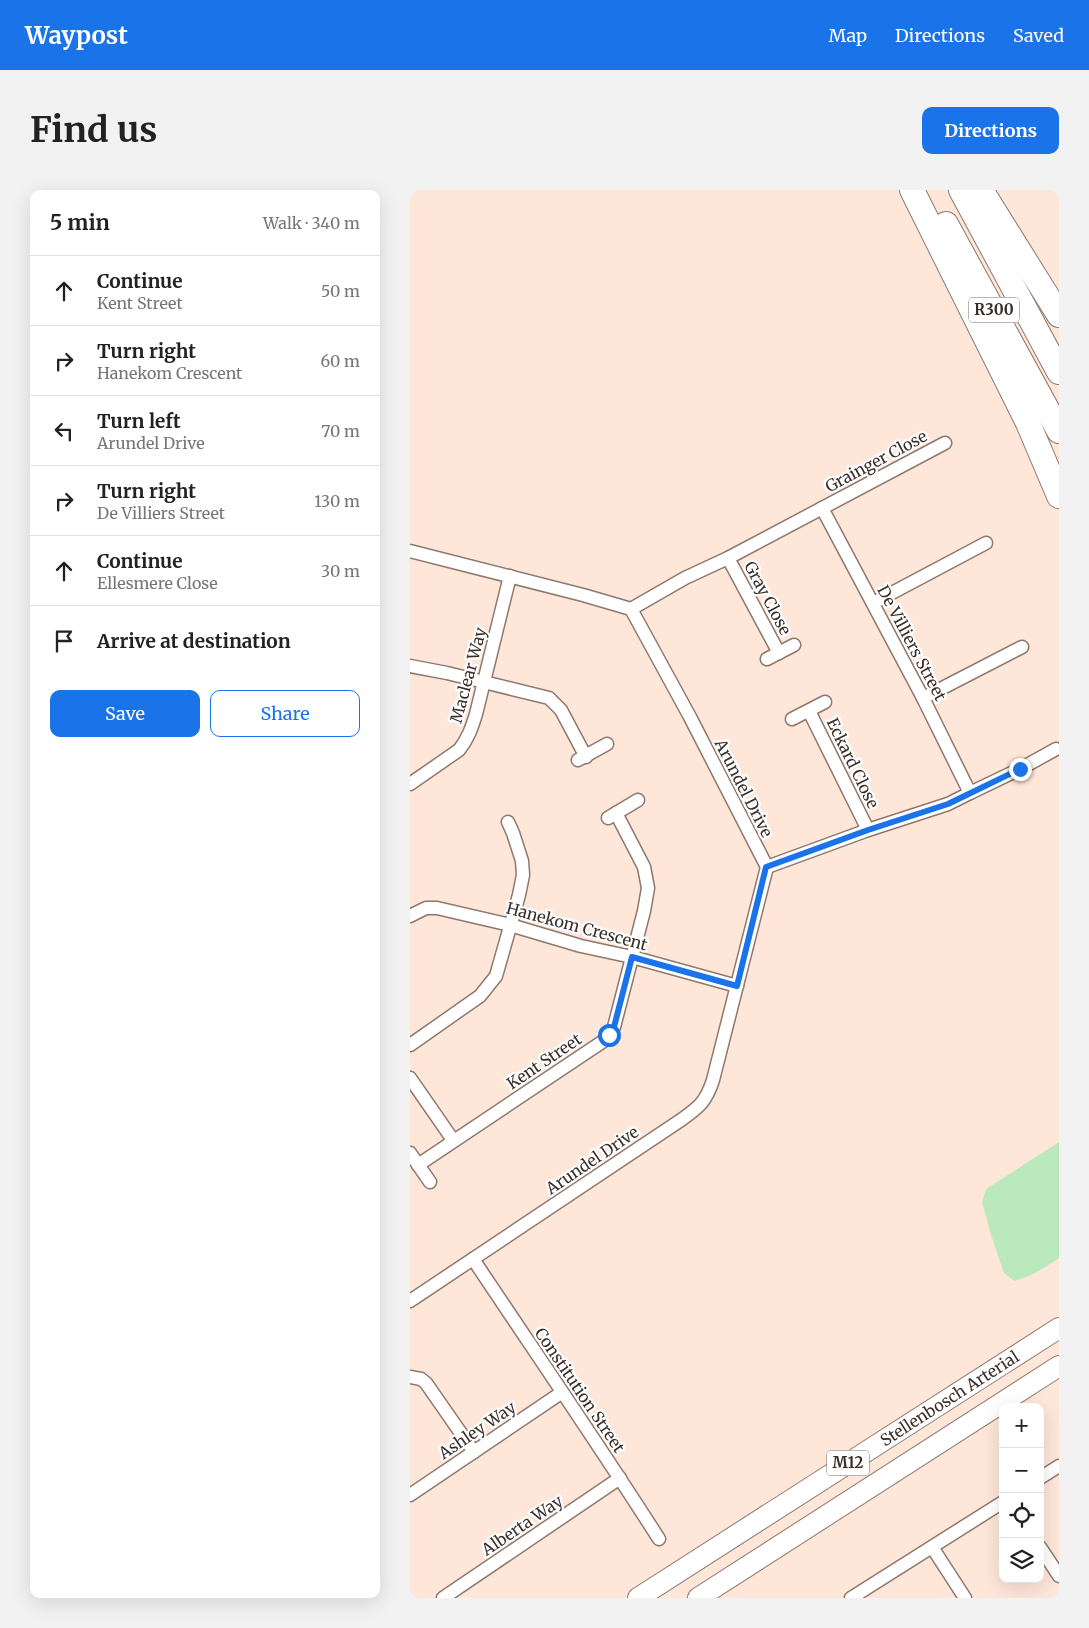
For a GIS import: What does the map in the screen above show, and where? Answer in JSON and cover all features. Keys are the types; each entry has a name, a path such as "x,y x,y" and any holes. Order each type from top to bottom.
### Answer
{"highway":[{"path":"912,190 1028,423 1059,496"},
{"name":"R300","path":"928,190 1059,431"},
{"name":"R300","path":"961,190 1059,372"},
{"path":"981,190 1059,315"}],"main road":[{"name":"Stellenbosch Arterial","path":"638,1598 1059,1328"},
{"name":"Stellenbosch Arterial","path":"698,1598 1059,1366"}],"street":[{"name":"Grainger Close","path":"822,508 945,443"},
{"path":"410,551 631,609 685,578 728,558 822,508"},
{"name":"De Villiers Street","path":"822,508 970,793"},
{"path":"873,603 986,543"},
{"name":"Gray Close","path":"728,558 779,653"},
{"name":"Maclear Way","path":"410,784 451,757 465,742 476,714 510,576"},
{"name":"Arundel Drive","path":"410,1301 681,1120 702,1103 709,1092 713,1080 766,867 690,717 631,609"},
{"name":"Gray Close","path":"767,659 794,645"},
{"path":"922,698 1022,647"},
{"path":"410,666 549,698 561,710 582,759 607,744"},
{"name":"Eckard Close","path":"792,719 825,702"},
{"name":"Eckard Close","path":"809,710 868,830"},
{"path":"766,867 868,830 948,804 1056,749"},
{"name":"Kent Street","path":"418,1165 605,1040 614,1027 646,903 648,878 644,867 612,815 638,800"},
{"path":"410,1045 471,1004 488,988 496,976 523,875 522,861 508,822"},
{"name":"Hanekom Crescent","path":"410,916 426,908 436,908 510,925 582,946 632,957 737,986"},
{"path":"410,1078 453,1140"},
{"path":"410,1153 430,1182"},
{"name":"Constitution Street","path":"473,1259 620,1478 659,1540"},
{"path":"410,1377 422,1379 426,1382 474,1452"},
{"name":"Ashley Way","path":"410,1495 562,1393"},
{"path":"1044,1475 1059,1466"},
{"name":"Alberta Way","path":"443,1598 620,1478"},
{"path":"853,1597 999,1505"},
{"path":"932,1547 965,1598"},
{"path":"1044,1552 1059,1576"}],"green space":[{"path":"1059,1142 1059,1258 1032,1275 1014,1281 1004,1273 991,1235 982,1202 986,1189"}],"route":[{"path":"609,1035 614,1027 632,957 737,986 766,867 868,830 948,804 1020,769"}]}
